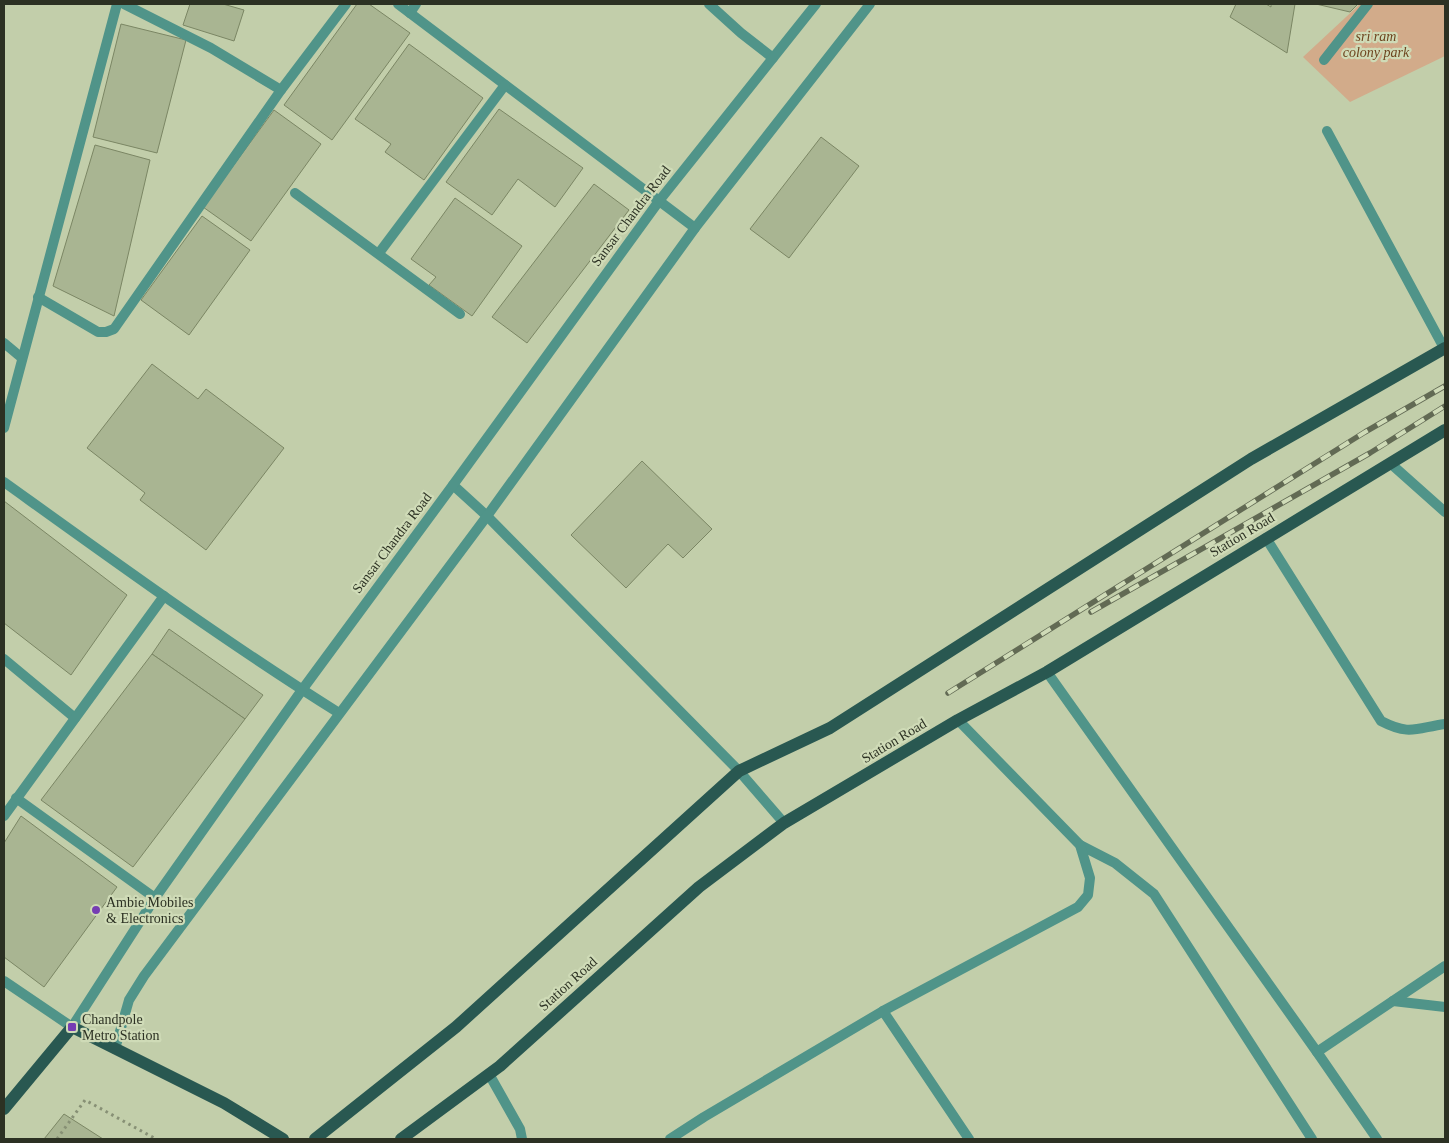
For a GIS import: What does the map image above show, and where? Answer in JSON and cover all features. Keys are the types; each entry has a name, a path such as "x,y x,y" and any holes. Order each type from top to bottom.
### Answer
{"main road":[{"path":"315,1139 456,1028 739,771 830,728 1251,459 1445,348"},
{"name":"Station Road","path":"401,1139 500,1066 699,887 784,823 958,720 1047,672 1445,430"},
{"path":"72,1027 224,1103 283,1139"},
{"name":"Sansar Chandra Road","path":"4,1109 72,1027"}],"street":[{"path":"4,428 117,4"},
{"path":"124,4 211,48 282,90"},
{"path":"38,297 98,332 114,329 282,90 346,4"},
{"path":"398,4 695,228"},
{"path":"410,13 416,4"},
{"path":"708,4 740,33 773,58"},
{"name":"Sansar Chandra Road","path":"72,1027 155,898 302,690 659,201 816,4"},
{"path":"115,1048 129,1000 144,976 487,516 695,228 870,4"},
{"path":"1324,60 1368,4"},
{"path":"379,253 505,85"},
{"path":"1327,131 1445,348"},
{"path":"295,192 460,314"},
{"path":"4,343 22,358"},
{"path":"1390,463 1445,512"},
{"path":"4,482 164,596 339,713"},
{"path":"453,485 487,516 739,771 784,823"},
{"path":"1266,538 1381,721 1394,728 1413,731 1445,724"},
{"path":"4,816 164,596"},
{"path":"4,658 75,718"},
{"path":"1047,672 1377,1139"},
{"path":"958,720 1080,845 1115,862 1154,894 1312,1139"},
{"path":"16,798 155,898"},
{"path":"670,1139 883,1011 1078,907 1088,895 1090,878 1080,845"},
{"path":"1317,1052 1445,966"},
{"path":"4,981 72,1027"},
{"path":"1393,1001 1445,1007"},
{"path":"883,1011 967,1139"},
{"path":"488,1074 520,1129 522,1139"}],"path":[{"path":"57,1139 85,1100 156,1139"}],"green space":[{"name":"sri ram colony park","path":"1360,4 1445,4 1445,56 1350,102 1303,57"}],"building":[{"path":"190,4 223,4 244,10 234,41 183,25"},
{"path":"357,4 369,4 410,33 332,140 284,105"},
{"path":"1236,4 1266,4 1271,7 1271,4 1295,4 1287,53 1230,17"},
{"path":"1316,4 1358,4 1350,12"},
{"path":"121,24 186,40 157,153 93,137"},
{"path":"409,44 483,98 424,180 385,152 391,144 355,119"},
{"path":"499,109 583,168 555,207 518,179 492,215 446,182"},
{"path":"274,110 321,144 251,241 203,207"},
{"path":"821,137 859,166 789,258 750,229"},
{"path":"95,145 150,160 114,316 53,286"},
{"path":"594,184 629,210 527,343 492,317"},
{"path":"455,198 522,246 472,316 429,285 436,277 411,259"},
{"path":"202,216 250,250 189,335 141,300"},
{"path":"152,364 198,399 206,389 284,448 206,550 140,500 145,493 87,448"},
{"path":"642,461 712,529 683,558 668,544 626,588 571,535"},
{"path":"4,501 127,595 71,675 4,623"},
{"path":"169,629 263,695 245,719 152,654"},
{"path":"152,654 245,719 133,867 41,800"},
{"path":"21,816 117,887 44,987 4,957 4,843"},
{"path":"64,1114 103,1139 44,1139"}],"railway":[{"path":"948,693 1365,432 1445,386"},
{"path":"1091,612 1370,453 1445,406"}],"place":[{"name":"Ambie Mobiles & Electronics","path":"96,910"},
{"name":"Chandpole Metro Station","path":"72,1027"}]}
